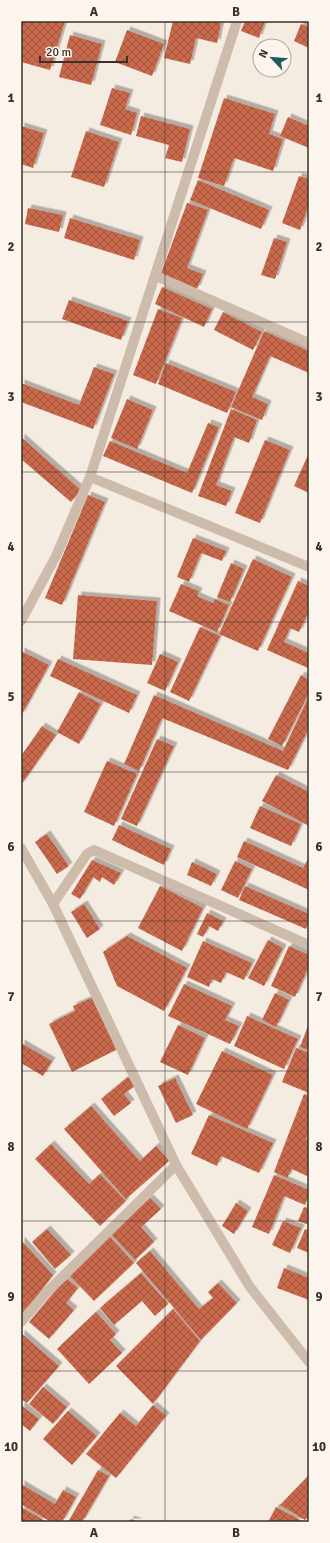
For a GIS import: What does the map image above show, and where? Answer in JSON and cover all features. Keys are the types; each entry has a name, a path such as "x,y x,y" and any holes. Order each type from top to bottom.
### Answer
{"street":[{"path":"21,621 56,556 90,477 237,21"},
{"path":"156,276 309,343"},
{"path":"90,477 309,567"},
{"path":"21,848 53,904 176,1165 250,1287 309,1362"},
{"path":"53,904 87,854 94,850 309,945"},
{"path":"21,1322 46,1293 176,1165"}],"building":[{"path":"21,21 65,21 50,70 21,62"},
{"path":"173,21 211,21 221,23 217,43 196,38 190,64 164,58"},
{"path":"245,21 265,21 259,38 241,31"},
{"path":"301,24 309,27 309,48 294,41"},
{"path":"127,30 164,44 152,76 115,62"},
{"path":"70,35 102,44 91,85 59,77"},
{"path":"112,88 130,93 125,109 137,113 131,135 100,125"},
{"path":"224,98 275,114 269,134 283,139 273,171 234,158 224,186 198,178"},
{"path":"141,116 190,129 182,162 165,158 169,145 136,136"},
{"path":"288,117 309,126 309,148 280,136"},
{"path":"21,126 44,133 33,168 21,164"},
{"path":"86,131 119,142 104,187 71,177"},
{"path":"299,176 309,179 309,204 300,230 282,223"},
{"path":"198,180 269,210 261,229 190,200"},
{"path":"187,203 208,210 187,268 203,274 197,289 160,276"},
{"path":"28,208 63,215 59,232 25,224"},
{"path":"70,218 140,240 134,260 64,238"},
{"path":"274,238 287,242 275,279 261,275"},
{"path":"162,287 212,309 204,327 155,304"},
{"path":"69,300 128,321 121,340 62,319"},
{"path":"158,309 182,318 156,384 133,375"},
{"path":"223,312 262,332 253,350 214,330"},
{"path":"264,331 309,351 309,373 270,356 252,397 268,404 262,420 231,407"},
{"path":"166,363 236,392 227,413 158,384"},
{"path":"94,367 114,374 93,429 21,402 21,383 79,405"},
{"path":"127,399 153,410 137,449 111,438"},
{"path":"231,409 257,420 249,443 234,437 216,485 232,491 226,506 198,496"},
{"path":"208,423 219,427 192,493 103,456 110,441 187,473"},
{"path":"21,437 81,490 71,502 21,459"},
{"path":"265,440 290,450 260,523 235,513"},
{"path":"309,453 309,493 294,486"},
{"path":"88,495 105,502 62,605 45,598"},
{"path":"193,538 226,551 222,561 201,553 189,582 177,577"},
{"path":"253,559 292,577 258,651 219,634"},
{"path":"231,563 244,569 230,602 217,597"},
{"path":"298,581 309,586 309,611 299,632 290,628 284,642 309,653 308,668 267,650"},
{"path":"181,584 199,591 197,596 213,603 215,599 229,605 217,632 169,611"},
{"path":"78,595 157,601 152,665 73,659"},
{"path":"200,627 220,636 189,701 170,692"},
{"path":"21,651 49,665 21,716"},
{"path":"160,654 178,662 165,691 147,683"},
{"path":"58,659 137,695 129,713 50,676"},
{"path":"301,675 309,680 309,693 282,746 268,739"},
{"path":"79,692 101,704 79,744 57,732"},
{"path":"154,695 283,751 307,700 309,701 309,728 288,770 162,718 139,771 124,764"},
{"path":"42,726 56,735 21,785 21,756"},
{"path":"157,739 174,746 137,826 121,819"},
{"path":"107,761 137,774 114,826 84,812"},
{"path":"276,775 309,792 309,826 262,801"},
{"path":"260,806 301,824 291,846 250,828"},
{"path":"119,825 171,849 164,865 112,840"},
{"path":"47,834 69,866 57,874 35,842"},
{"path":"244,841 303,868 309,857 309,890 237,857"},
{"path":"92,860 121,873 114,885 102,877 100,882 93,877 80,899 71,894"},
{"path":"235,861 252,869 238,898 221,890"},
{"path":"192,862 217,874 211,886 187,875"},
{"path":"160,886 203,908 182,951 138,928"},
{"path":"245,886 309,914 309,922 306,929 239,900"},
{"path":"84,904 100,929 87,938 71,912"},
{"path":"207,913 223,921 218,931 209,926 203,937 197,934"},
{"path":"127,936 187,968 164,1011 117,986 103,952"},
{"path":"268,940 283,948 264,986 248,978"},
{"path":"203,941 252,963 244,980 226,972 221,983 212,979 209,987 187,977"},
{"path":"289,946 309,955 309,966 295,997 271,986"},
{"path":"184,984 232,1006 225,1020 239,1026 230,1044 168,1016"},
{"path":"275,993 289,1000 276,1027 262,1020"},
{"path":"94,997 118,1049 72,1072 49,1024 75,1011 73,1006"},
{"path":"247,1016 298,1039 284,1069 234,1046"},
{"path":"309,1023 309,1050 300,1047"},
{"path":"178,1025 205,1038 188,1075 160,1062"},
{"path":"21,1043 52,1061 43,1076 21,1063"},
{"path":"296,1048 309,1053 309,1093 282,1082"},
{"path":"222,1051 273,1075 247,1129 196,1104"},
{"path":"128,1077 135,1086 124,1094 131,1103 114,1116 101,1099"},
{"path":"175,1078 193,1115 176,1123 158,1086"},
{"path":"304,1094 309,1096 309,1132 306,1139 309,1141 309,1177 292,1169 287,1178 274,1172"},
{"path":"91,1106 140,1161 156,1146 169,1161 126,1199 64,1129"},
{"path":"209,1115 273,1143 259,1173 221,1156 217,1166 191,1154"},
{"path":"51,1144 89,1184 100,1174 126,1201 100,1226 35,1159"},
{"path":"274,1175 309,1190 309,1196 305,1205 284,1196 269,1234 252,1227"},
{"path":"150,1198 161,1209 141,1227 154,1242 135,1260 111,1234"},
{"path":"236,1203 248,1211 234,1234 222,1226"},
{"path":"304,1207 309,1209 309,1225 298,1221"},
{"path":"283,1221 301,1228 290,1253 272,1245"},
{"path":"47,1229 71,1255 55,1269 32,1242"},
{"path":"305,1229 309,1231 309,1253 297,1248"},
{"path":"109,1236 134,1263 94,1301 69,1275"},
{"path":"21,1240 53,1275 21,1317"},
{"path":"150,1251 199,1309 213,1298 208,1292 218,1283 237,1303 201,1340 136,1263"},
{"path":"284,1268 309,1278 309,1300 277,1288"},
{"path":"141,1273 168,1304 155,1316 142,1301 114,1325 100,1308"},
{"path":"66,1278 78,1288 66,1303 74,1310 49,1339 29,1322"},
{"path":"173,1309 200,1341 153,1404 116,1366"},
{"path":"96,1312 116,1334 110,1340 122,1353 89,1384 57,1349"},
{"path":"21,1333 59,1366 27,1403 21,1399"},
{"path":"43,1387 67,1407 53,1424 29,1404"},
{"path":"21,1405 39,1419 30,1431 21,1424"},
{"path":"153,1405 166,1416 116,1478 86,1454 120,1413 136,1426"},
{"path":"68,1411 97,1436 72,1465 43,1439"},
{"path":"98,1470 109,1476 82,1522 68,1522"},
{"path":"309,1475 309,1516 305,1520 280,1505"},
{"path":"21,1484 55,1504 63,1490 76,1497 62,1522 51,1522 21,1504"},
{"path":"21,1507 47,1522 21,1522"},
{"path":"276,1507 304,1522 268,1522"},
{"path":"131,1519 139,1522 129,1522"}]}
